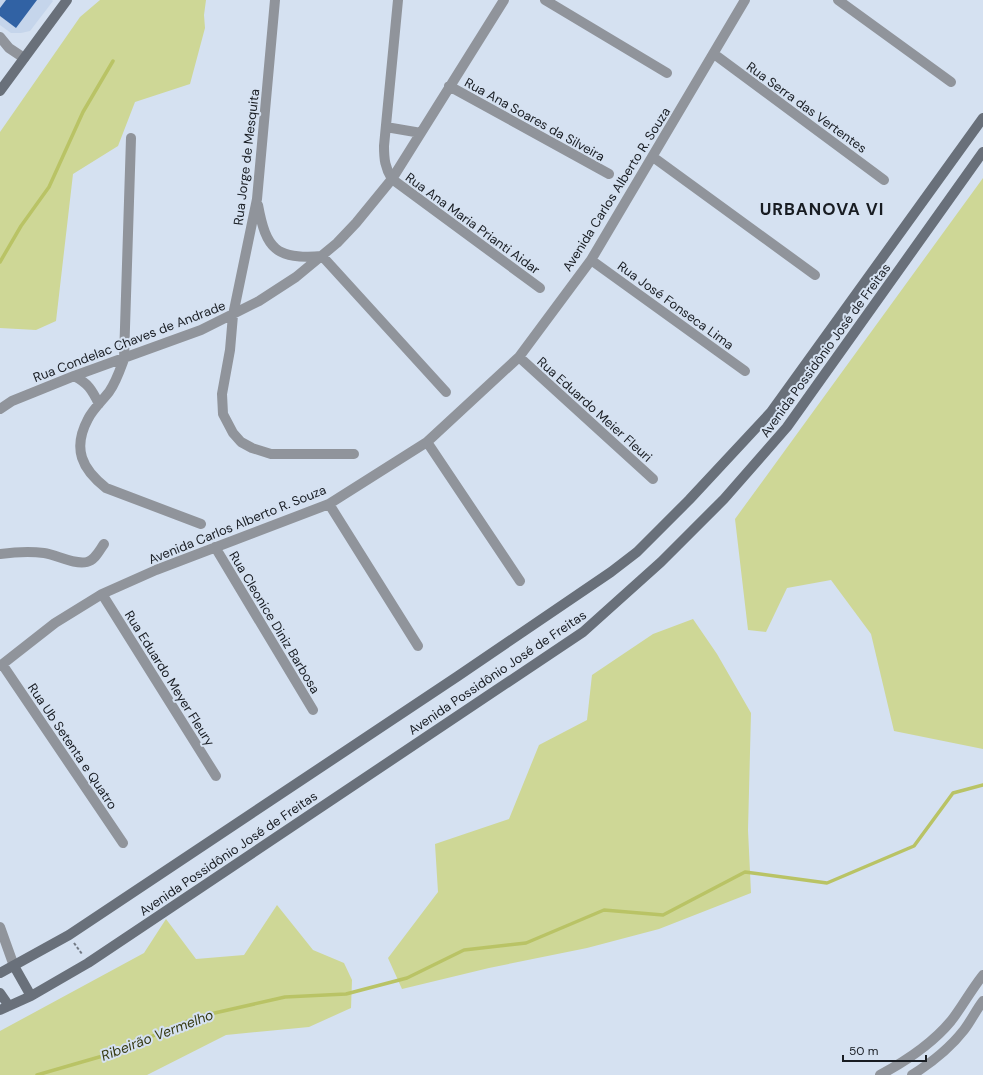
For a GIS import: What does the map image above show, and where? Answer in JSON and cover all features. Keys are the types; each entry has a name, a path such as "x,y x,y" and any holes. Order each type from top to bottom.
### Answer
{"street":[{"path":"0,91 67,0"},
{"name":"Rua Jorge de Mesquita","path":"275,0 257,199 233,315 230,350 222,394 223,414 233,433 241,442 252,448 271,454 354,454"},
{"path":"392,179 385,166 384,146 398,0"},
{"name":"Rua Condelac Chaves de Andrade","path":"0,409 12,401 74,376 201,330 233,315 278,290 322,256 356,223 392,179 504,0"},
{"path":"545,0 667,73"},
{"name":"Avenida Carlos Alberto R. Souza","path":"1,665 55,623 102,594 130,581 215,547 329,504 427,442 519,357 591,260 745,0"},
{"path":"838,0 951,82"},
{"path":"0,37 4,47 24,58"},
{"name":"Rua Serra das Vertentes","path":"714,54 884,180"},
{"name":"Rua Ana Soares da Silveira","path":"449,86 609,174"},
{"name":"Avenida Possidônio José de Freitas","path":"0,973 69,935 465,672 611,572 637,552 689,500 771,412 983,118"},
{"path":"386,127 421,133"},
{"path":"131,138 124,359 115,381 88,418 80,438 80,451 84,466 94,478 106,488 201,524"},
{"name":"Avenida Possidônio José de Freitas","path":"4,1008 31,996 88,963 583,632 650,572 724,499 787,427 983,152"},
{"path":"653,157 815,275"},
{"name":"Rua Ana Maria Prianti Aidar","path":"392,179 540,288"},
{"path":"257,199 262,224 270,244 279,251 288,255 309,257 322,256 446,392"},
{"name":"Rua José Fonseca Lima","path":"591,260 745,371"},
{"name":"Rua Eduardo Meier Fleuri","path":"519,357 653,479"},
{"path":"74,376 86,382 92,388 99,404"},
{"path":"427,442 520,582"},
{"path":"329,504 418,646"},
{"path":"0,554 31,552 43,553 81,562 89,561 96,556 104,544"},
{"name":"Rua Cleonice Diniz Barbosa","path":"215,547 313,710"},
{"name":"Rua Eduardo Meyer Fleury","path":"102,594 216,776"},
{"name":"Rua Ub Setenta e Quatro","path":"1,665 124,843"},
{"path":"0,927 14,966 31,996"},
{"path":"880,1075 912,1056 939,1033 951,1020 983,975"},
{"path":"0,993 4,1008"},
{"path":"912,1075 936,1058 964,1030 983,1001"}],"path":[{"path":"69,935 88,963"}],"shaded area":[{"path":"0,0 53,1 30,31 11,33 0,25"}],"green space":[{"path":"100,0 206,0 204,15 205,28 190,84 135,102 118,146 73,174 56,321 36,330 0,328 0,132 80,17"},
{"path":"983,178 983,749 894,731 871,634 831,580 787,588 766,632 748,630 735,519"},
{"path":"693,619 717,654 751,713 748,830 751,893 659,929 587,948 489,968 402,989 388,958 438,892 435,844 509,819 539,745 587,720 592,675 653,634"},
{"path":"277,905 313,950 344,963 352,980 351,1008 309,1027 226,1035 147,1075 0,1075 0,1031 144,953 166,919 196,959 244,955"}],"building":[{"path":"6,0 37,0 16,28 0,16 0,8"}],"waterway":[{"path":"0,262 21,226 49,187 83,112 113,61"},
{"name":"Ribeirão Vermelho","path":"37,1075 113,1053 197,1017 285,997 346,994 407,978 464,950 526,943 604,910 663,915 745,872 827,883 914,846 953,793 983,785"}],"district":[{"name":"URBANOVA VI","path":"822,209"}]}
